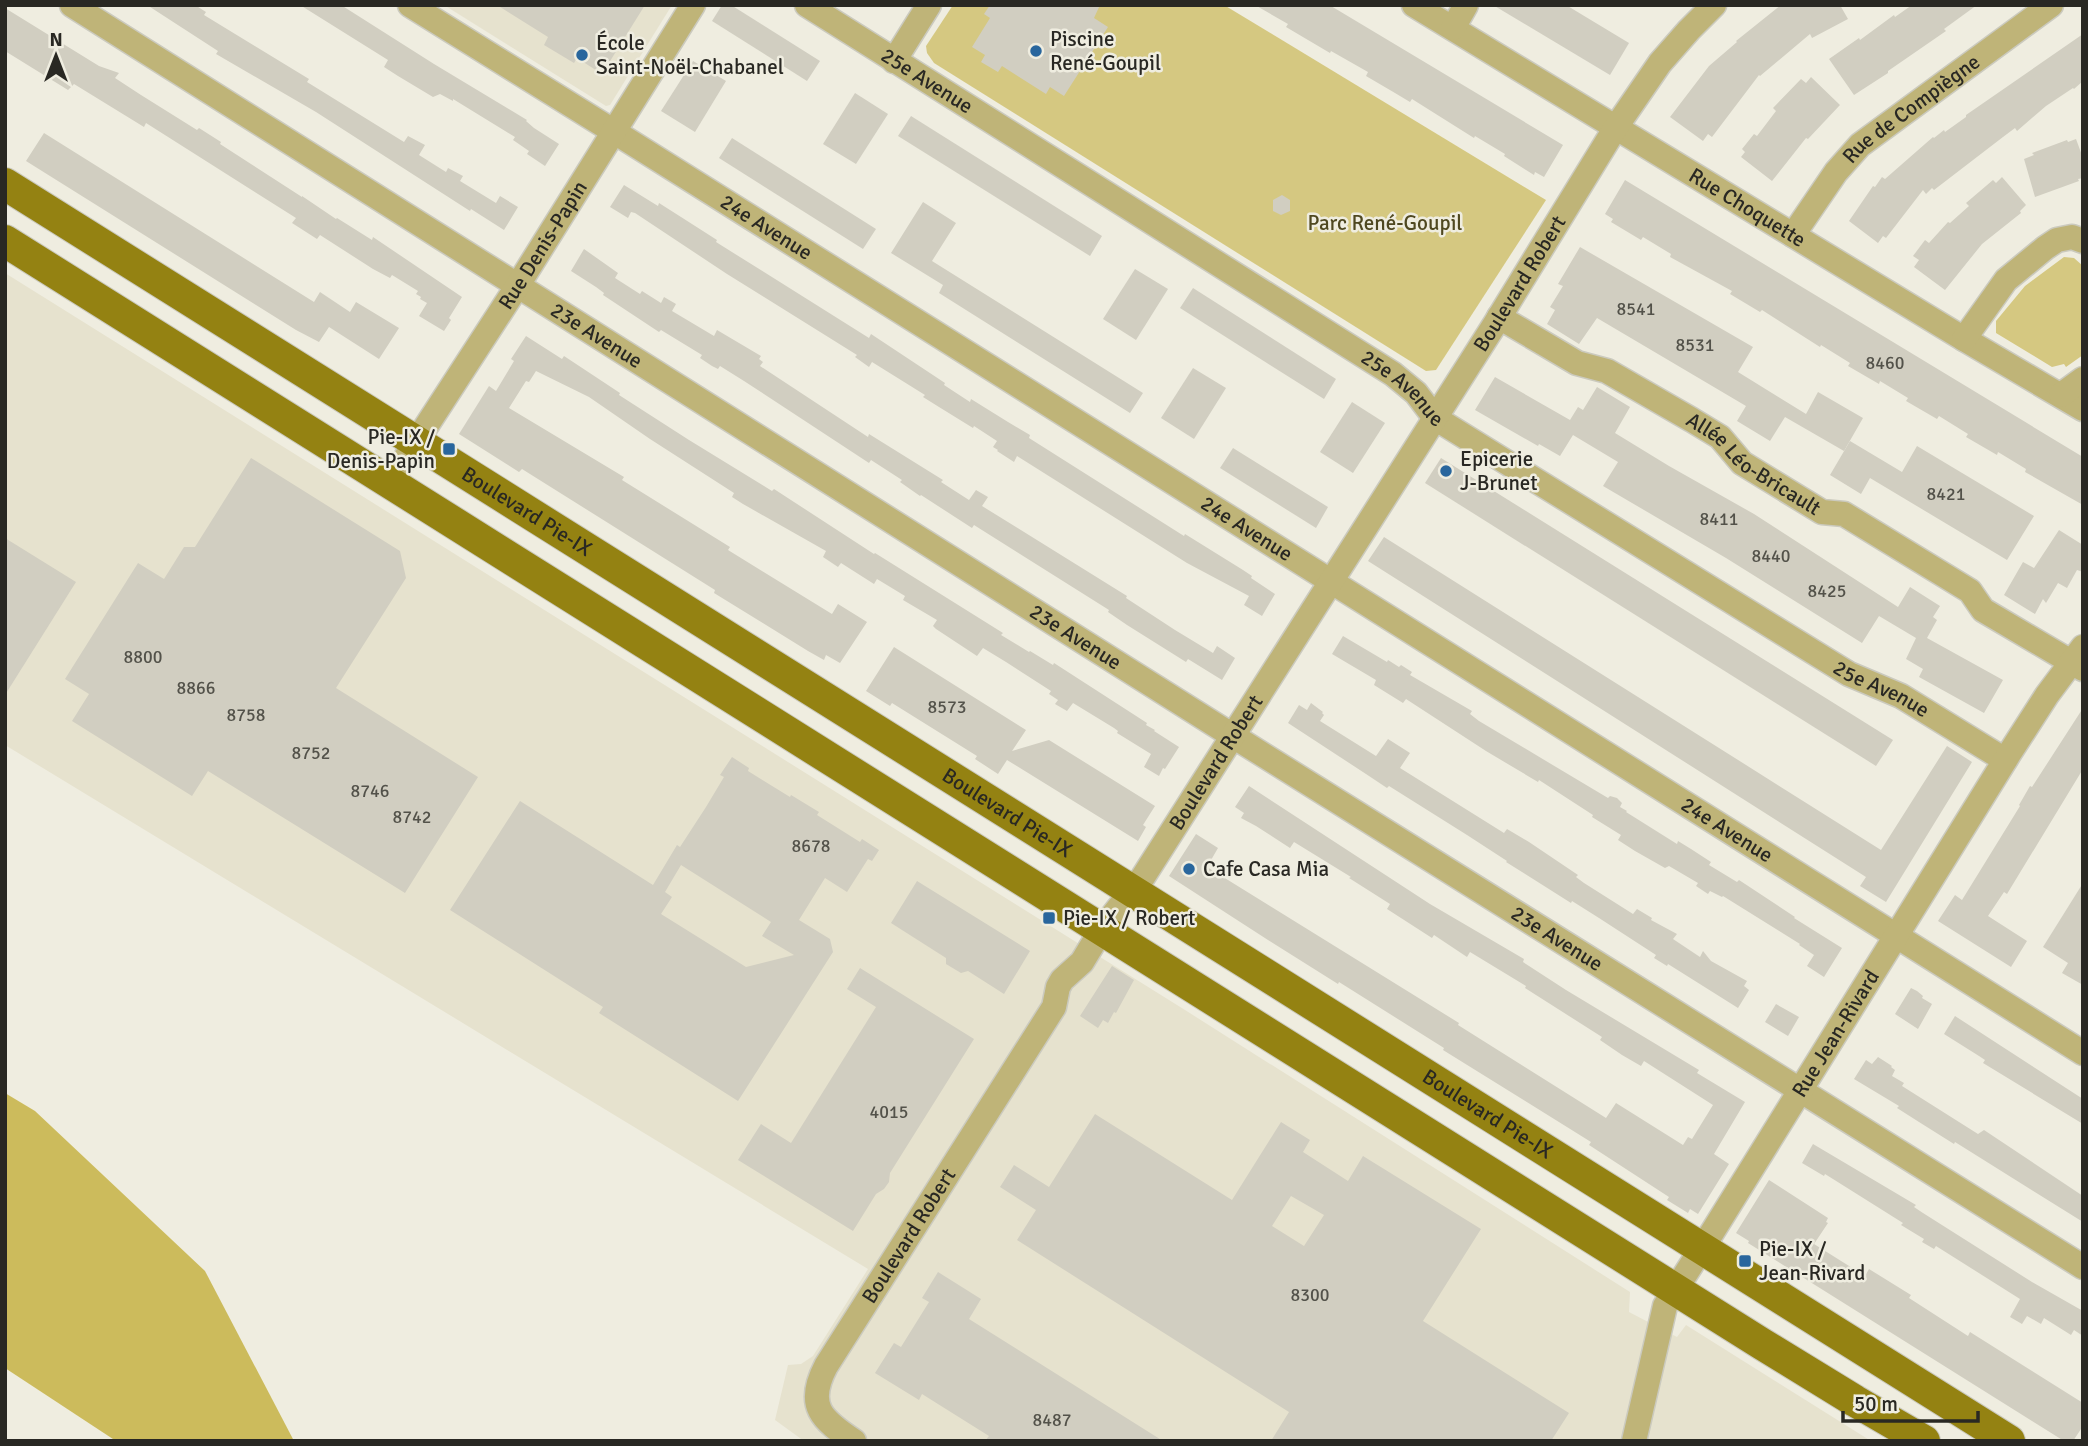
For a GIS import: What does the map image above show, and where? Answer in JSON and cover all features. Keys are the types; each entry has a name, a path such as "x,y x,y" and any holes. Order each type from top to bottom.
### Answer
{"main road":[{"name":"Boulevard Pie-IX","path":"5,184 2009,1441"},
{"path":"5,241 1675,1289 1924,1441"}],"street":[{"name":"23e Avenue","path":"72,5 2083,1267"},
{"name":"24e Avenue","path":"410,5 2083,1053"},
{"name":"Rue Denis-Papin","path":"390,482 518,285 693,5"},
{"name":"25e Avenue","path":"807,5 1393,374 1416,393 1435,418 1849,674 1900,696 2005,760"},
{"path":"894,61 929,5"},
{"name":"Rue Choquette","path":"1413,5 2083,409"},
{"path":"1453,28 1466,5"},
{"name":"Boulevard Robert","path":"854,1441 826,1421 819,1409 820,1379 826,1366 1054,1007 1062,980 1082,962 1102,929 1133,892 1499,317 1616,127 1660,63 1714,5"},
{"name":"Rue de Compiègne","path":"1793,235 1836,172 1860,145 2051,5"},
{"path":"1964,339 2006,280 2035,256 2057,240 2072,237 2083,241"},
{"name":"Allée Léo-Bricault","path":"1499,317 1577,363 1607,371 1692,420 1720,437 1742,463 1822,512 1844,514 1970,591 1983,610 2079,660"},
{"path":"2061,395 2083,379"},
{"name":"Rue Jean-Rivard","path":"1634,1441 1663,1313 1675,1289 2005,760 2079,660"}],"shaded area":[{"name":"École Saint-Noël-Chabanel","path":"444,5 672,5 610,105 606,106"},
{"path":"5,273 1185,1010 1630,1292 1629,1312 1677,1337 1686,1325 1871,1441 804,1441 775,1420 788,1365 801,1364 813,1356 868,1269 5,745"},
{"path":"5,1093 35,1111 205,1271 294,1441 116,1441 5,1368"}],"green space":[{"name":"Parc René-Goupil","path":"953,5 1224,5 1546,200 1436,370 1426,371 934,63 926,46"},
{"path":"2064,257 2074,258 2083,266 2083,355 2066,367 2064,364 2052,367 1996,333 1996,321 2025,286"}],"building":[{"path":"147,5 195,5 206,12 204,15 309,79 307,82 404,142 408,136 425,145 419,155 446,172 448,168 463,176 460,181 496,203 500,196 518,207 504,230 316,112 216,54 218,51"},
{"path":"300,5 341,5 527,120 534,128 559,144 545,166 527,154 529,151 513,140 515,137 453,99 440,94 433,97 398,76 384,67 388,60"},
{"path":"497,5 645,5 602,74 577,58 574,63 544,45 548,37"},
{"path":"722,5 731,5 820,61 807,81 712,21"},
{"name":"Piscine René-Goupil","path":"990,5 1100,5 1094,18 1108,27 1064,96 1050,87 1046,94 1002,66 998,72 981,62 985,55 972,47 990,18 984,14"},
{"path":"1255,5 1331,6 1563,145 1544,177 1535,172 1534,175 1475,136 1474,138 1412,99 1410,102 1366,76 1368,72 1286,27 1288,24"},
{"path":"1493,5 1566,5 1629,43 1610,75"},
{"path":"1781,5 1840,5 1848,19 1812,38 1810,34 1759,75 1712,137 1708,134 1703,141 1670,117 1709,66"},
{"path":"1912,5 1977,5 1944,29 1946,31 1854,95 1829,59"},
{"path":"5,8 99,66 119,73 115,78 197,130 199,128 221,142 220,144 336,219 372,240 373,237 462,297 444,331 419,316 427,303 416,294 418,291 392,275 390,278 373,269 320,235 317,239 292,223 296,218 146,123 144,127 74,84 68,90 5,51"},
{"path":"2083,34 2083,81 2074,89 2046,106 2017,131 2015,128 1934,190 1932,188 1926,194 1923,190 1886,238 1883,236 1878,243 1849,221 1882,177 1885,179 1933,137 1944,130 1945,132"},
{"path":"693,61 726,81 695,132 661,111"},
{"path":"1811,77 1840,105 1808,139 1806,138 1772,181 1741,157 1745,152 1742,149 1754,134 1757,136 1776,111 1773,108 1801,79 1806,83"},
{"path":"855,93 888,114 856,164 823,144"},
{"path":"911,116 1102,236 1090,256 898,136"},
{"path":"44,133 314,302 320,292 350,312 356,302 399,328 379,359 329,327 319,342 296,330 26,161"},
{"path":"732,138 876,229 863,249 719,158"},
{"path":"2076,139 2083,158 2083,178 2035,197 2024,159 2034,155 2032,153"},
{"path":"2002,177 2026,205 2021,213 1982,244 1945,290 1914,267 1919,260 1913,256 1925,240 1929,243 1948,222 1969,206 1966,203 1993,180 1996,183"},
{"path":"1625,180 2083,457 2083,505 2025,472 2026,469 1998,452 1997,455 1966,437 1968,434 1939,416 1937,419 1906,401 1908,398 1880,381 1879,384 1848,366 1850,363 1730,294 1732,291 1670,257 1671,254 1643,237 1641,240 1611,222 1613,219 1605,214"},
{"path":"624,185 658,206 659,203 869,338 871,334 970,402 971,399 1030,435 1029,438 1252,576 1251,578 1275,594 1262,616 1244,605 1249,596 1187,563 1017,456 1014,462 993,447 997,441 923,397 925,395 872,362 869,367 855,357 857,355 635,213 631,212 628,218 610,207"},
{"path":"1282,195 1290,200 1290,211 1281,215 1273,211 1273,200"},
{"path":"923,202 956,223 932,261 1143,393 1130,413 939,293 943,285 891,253"},
{"path":"1580,247 1753,347 1738,372 1806,414 1818,392 1863,418 1844,451 1785,417 1770,441 1737,421 1746,406 1597,318 1579,344 1547,324 1555,310 1550,307 1563,286 1558,284"},
{"path":"584,249 618,273 615,278 640,294 642,291 661,303 664,297 676,304 672,311 714,336 717,330 761,356 759,359 763,362 760,366 868,437 869,434 943,480 941,482 969,500 976,490 988,497 982,506 1213,653 1217,646 1235,658 1222,680 1188,659 1186,662 974,525 972,528 920,496 900,482 902,480 871,460 869,463 744,381 720,366 718,369 712,366 700,358 702,355 661,330 659,332 603,295 596,287 571,271"},
{"path":"1135,269 1168,289 1136,340 1103,319"},
{"path":"1193,288 1336,379 1324,399 1180,308"},
{"path":"526,336 562,359 564,356 689,440 772,491 774,489 1003,633 1001,635 1053,665 1054,663 1147,723 1154,731 1179,747 1165,769 1163,768 1159,776 1144,767 1151,754 1117,733 1114,728 1073,703 1067,711 1055,704 1058,700 1049,694 1051,691 983,648 977,656 936,629 933,626 937,620 903,600 905,596 877,579 874,584 841,563 838,567 823,557 826,551 732,497 734,493 589,397 536,371 529,382 526,381 509,408 624,477 622,480 730,547 728,550 832,614 838,604 867,622 840,663 826,655 824,660 808,651 522,469 519,472 459,434 489,386 496,391 514,361 511,359"},
{"path":"1193,368 1226,388 1194,439 1161,418"},
{"path":"1495,377 1570,420 1578,407 1583,410 1597,387 1630,407 1615,433 1754,514 1898,607 1910,587 1940,606 1933,617 1937,620 1927,638 2003,680 1984,713 1919,677 1923,669 1906,659 1916,638 1879,616 1862,643 1726,558 1603,486 1618,462 1573,435 1560,456 1475,410"},
{"path":"1352,402 1385,423 1353,473 1320,452"},
{"path":"1850,441 1902,472 1917,446 2034,516 2007,560 1870,478 1861,494 1830,475"},
{"path":"1233,448 1328,507 1316,528 1220,468"},
{"path":"251,458 400,551 406,578 336,688 478,777 405,893 208,771 192,796 72,721 89,694 65,679 138,563 164,579 184,547 195,547"},
{"path":"1441,458 1893,740 1876,766 1425,483"},
{"path":"2059,530 2083,545 2083,572 2077,570 2067,588 2058,583 2046,603 2043,599 2035,614 2004,595 2023,562 2034,568"},
{"path":"1384,537 1881,850 1947,746 1972,762 1886,902 1860,886 1866,877 1368,561"},
{"path":"5,538 76,582 5,695"},
{"path":"1343,636 1387,662 1388,660 1399,667 1401,665 1412,672 1410,675 1472,711 1470,714 1479,721 1608,798 1617,798 1622,803 1620,807 1626,812 1677,844 1678,841 1691,849 1711,862 1709,865 1737,882 1739,880 1842,948 1824,977 1807,966 1814,955 1800,944 1723,896 1710,891 1708,894 1696,886 1698,883 1635,851 1618,840 1621,835 1539,780 1538,782 1486,751 1406,699 1403,703 1374,685 1376,680 1332,654"},
{"path":"894,647 1026,730 1012,751 1049,740 1155,806 1143,825 1146,827 1138,841 1007,760 998,774 975,759 977,756 892,703 890,706 866,691"},
{"path":"1311,703 1323,712 1320,721 1376,756 1388,739 1410,753 1400,768 1504,833 1507,829 1529,842 1578,875 1576,877 1584,883 1633,914 1637,909 1677,934 1673,939 1700,957 1703,951 1711,961 1747,981 1744,986 1749,990 1738,1008 1654,958 1656,955 1599,918 1572,901 1571,903 1389,786 1387,788 1288,723 1299,705 1307,710"},
{"path":"2083,708 2083,769 2007,894 2004,892 1988,916 2027,941 2011,967 1938,921 1955,895 1962,900 2030,786 2032,787"},
{"path":"732,757 749,768 748,771 819,812 817,815 860,842 862,839 879,850 872,861 868,859 847,892 825,878 799,920 830,939 833,952 738,1101 599,1013 603,1007 450,910 520,801 653,885 677,845 680,847 706,807 724,777 720,775","holes":["681,865 771,922 762,936 794,955 746,967 661,914 672,897 665,892"]},
{"path":"1249,786 1430,904 1524,959 1523,962 1566,990 1699,1070 1697,1073 1745,1102 1714,1154 1729,1164 1698,1214 1690,1209 1688,1213 1667,1200 1669,1197 1589,1145 1591,1142 1169,876 1196,834 1218,848 1207,867 1459,1023 1458,1025 1606,1118 1616,1103 1683,1145 1688,1137 1692,1139 1713,1105 1644,1061 1641,1066 1622,1055 1600,1040 1602,1037 1470,952 1467,957 1434,935 1432,938 1387,909 1390,904 1294,842 1290,848 1241,818 1244,813 1235,807"},
{"path":"917,881 1030,951 1004,994 968,971 961,973 946,964 946,958 891,923"},
{"path":"2083,883 2083,985 2062,973 2068,963 2043,947"},
{"path":"1112,966 1134,980 1116,1013 1114,1012 1108,1023 1103,1020 1098,1028 1080,1016"},
{"path":"860,968 974,1039 890,1173 889,1182 876,1194 853,1231 738,1160 761,1124 791,1143 876,1007 847,989"},
{"path":"1911,988 1932,1004 1918,1029 1895,1014"},
{"path":"1776,1004 1799,1017 1788,1036 1765,1022"},
{"path":"1955,1016 2083,1099 2083,1124 1983,1063 1985,1060 1944,1034"},
{"path":"1878,1057 1892,1066 1895,1070 1892,1076 1904,1083 1902,1086 1978,1134 1984,1130 2083,1196 2083,1222 1955,1142 1954,1144 1854,1079 1866,1060 1872,1064"},
{"path":"1095,1114 1232,1200 1281,1122 1310,1140 1303,1152 1348,1181 1363,1156 1481,1229 1423,1321 1569,1413 1551,1441 1271,1441 1289,1412 1017,1240 1036,1210 1000,1187 1014,1165 1049,1187","holes":["1291,1196 1324,1215 1304,1246 1272,1226"]},
{"path":"1813,1144 1916,1205 1914,1207 1923,1213 2083,1311 2083,1336 2074,1330 2071,1335 2044,1318 2041,1324 2027,1316 2022,1324 2010,1317 2020,1299 1936,1246 1934,1249 1922,1242 1924,1239 1901,1225 1903,1223 1825,1174 1824,1176 1802,1163"},
{"path":"1769,1180 1828,1218 1828,1223 1814,1244 1865,1276 1869,1269 1968,1336 1970,1332 2083,1403 2083,1426 2073,1441 2064,1441 1736,1233"},
{"path":"938,1272 981,1299 969,1319 1163,1441 985,1441 989,1436 922,1394 919,1400 875,1373 894,1343 901,1347 929,1302 922,1298"}],"place":[{"name":"Piscine René-Goupil","path":"1036,51"},
{"name":"École Saint-Noël-Chabanel","path":"582,55"},
{"name":"Pie-IX / Denis-Papin","path":"449,449"},
{"name":"Epicerie J-Brunet","path":"1446,471"},
{"name":"Cafe Casa Mia","path":"1189,869"},
{"name":"Pie-IX / Robert","path":"1049,918"},
{"name":"Pie-IX / Jean-Rivard","path":"1745,1261"}]}
